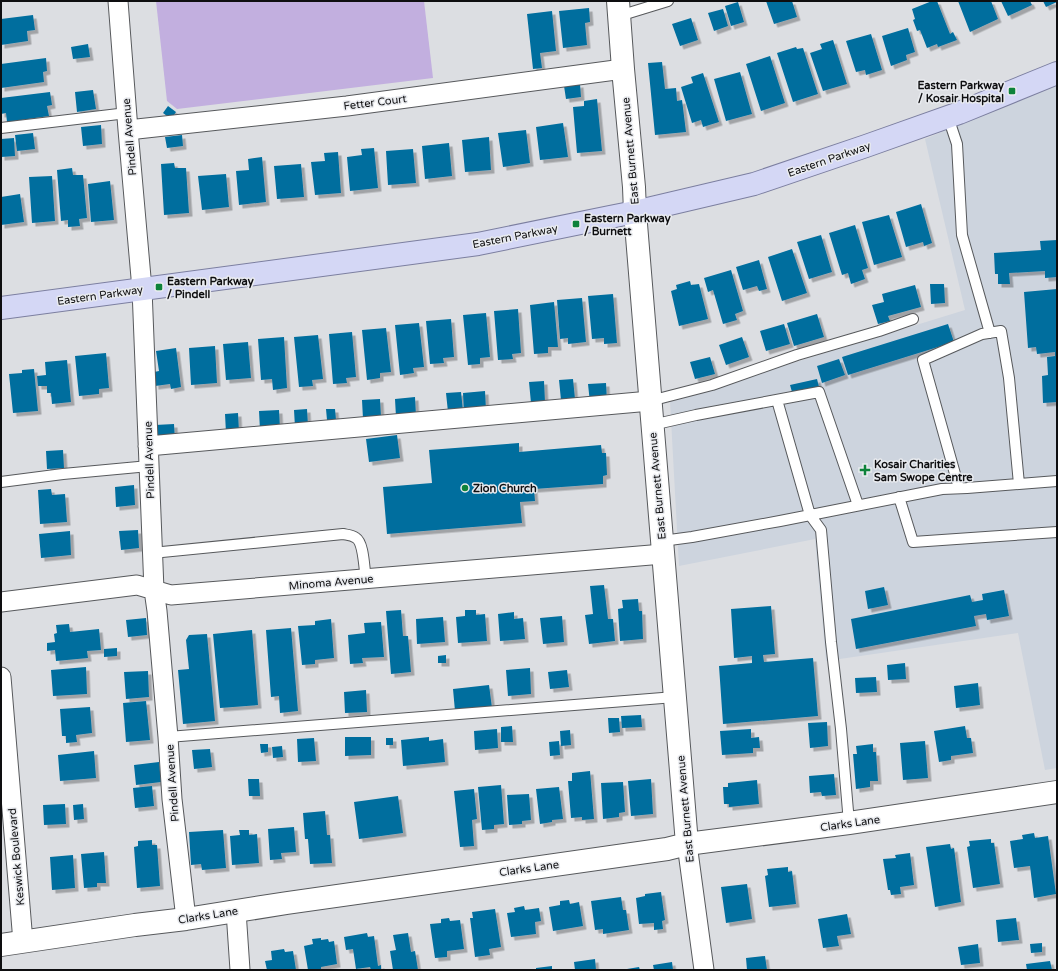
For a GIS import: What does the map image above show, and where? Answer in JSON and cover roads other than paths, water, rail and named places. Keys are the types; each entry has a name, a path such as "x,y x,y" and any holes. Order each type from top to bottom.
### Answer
{"main road":[{"name":"Eastern Parkway","path":"1,308 478,244 635,212 754,184 948,117 1057,72"}],"street":[{"name":"Pindell Avenue","path":"118,1 142,290 154,590 168,737 172,799 186,919"},
{"name":"East Burnett Avenue","path":"619,9 687,844 704,970"},
{"name":"Fetter Court","path":"127,122 347,106 623,69"},
{"path":"148,446 650,401"},
{"name":"Minoma Avenue","path":"1,602 137,585 170,595 366,579 662,547"},
{"name":"Keswick Boulevard","path":"1,677 23,942"},
{"name":"Clarks Lane","path":"1,945 186,919 302,900 659,850 687,844 849,823 1057,792"},
{"path":"236,911 240,970"}],"lane":[{"path":"619,9 668,1"},
{"path":"948,117 957,144 962,235 994,333"},
{"path":"1,128 127,122"},
{"path":"650,401 712,385 797,355 879,331 913,319"},
{"path":"959,488 923,360 982,334 1001,331 1009,378 1019,484"},
{"path":"652,425 696,415 820,392 858,505"},
{"path":"777,400 810,515 821,530 849,823"},
{"path":"1,482 63,474 149,466"},
{"path":"662,547 692,536 942,489 1057,481"},
{"path":"899,497 913,542 1057,532"},
{"path":"152,553 343,534 357,538 361,544 366,579"},
{"path":"168,737 675,697"}],"place":[{"name":"Eastern Parkway / Kosair Hospital","path":"1012,91"},
{"name":"Eastern Parkway / Burnett","path":"576,224"},
{"name":"Eastern Parkway / Pindell","path":"159,287"},
{"name":"Kosair Charities Sam Swope Centre","path":"865,470"},
{"name":"Zion Church","path":"465,488"}]}
